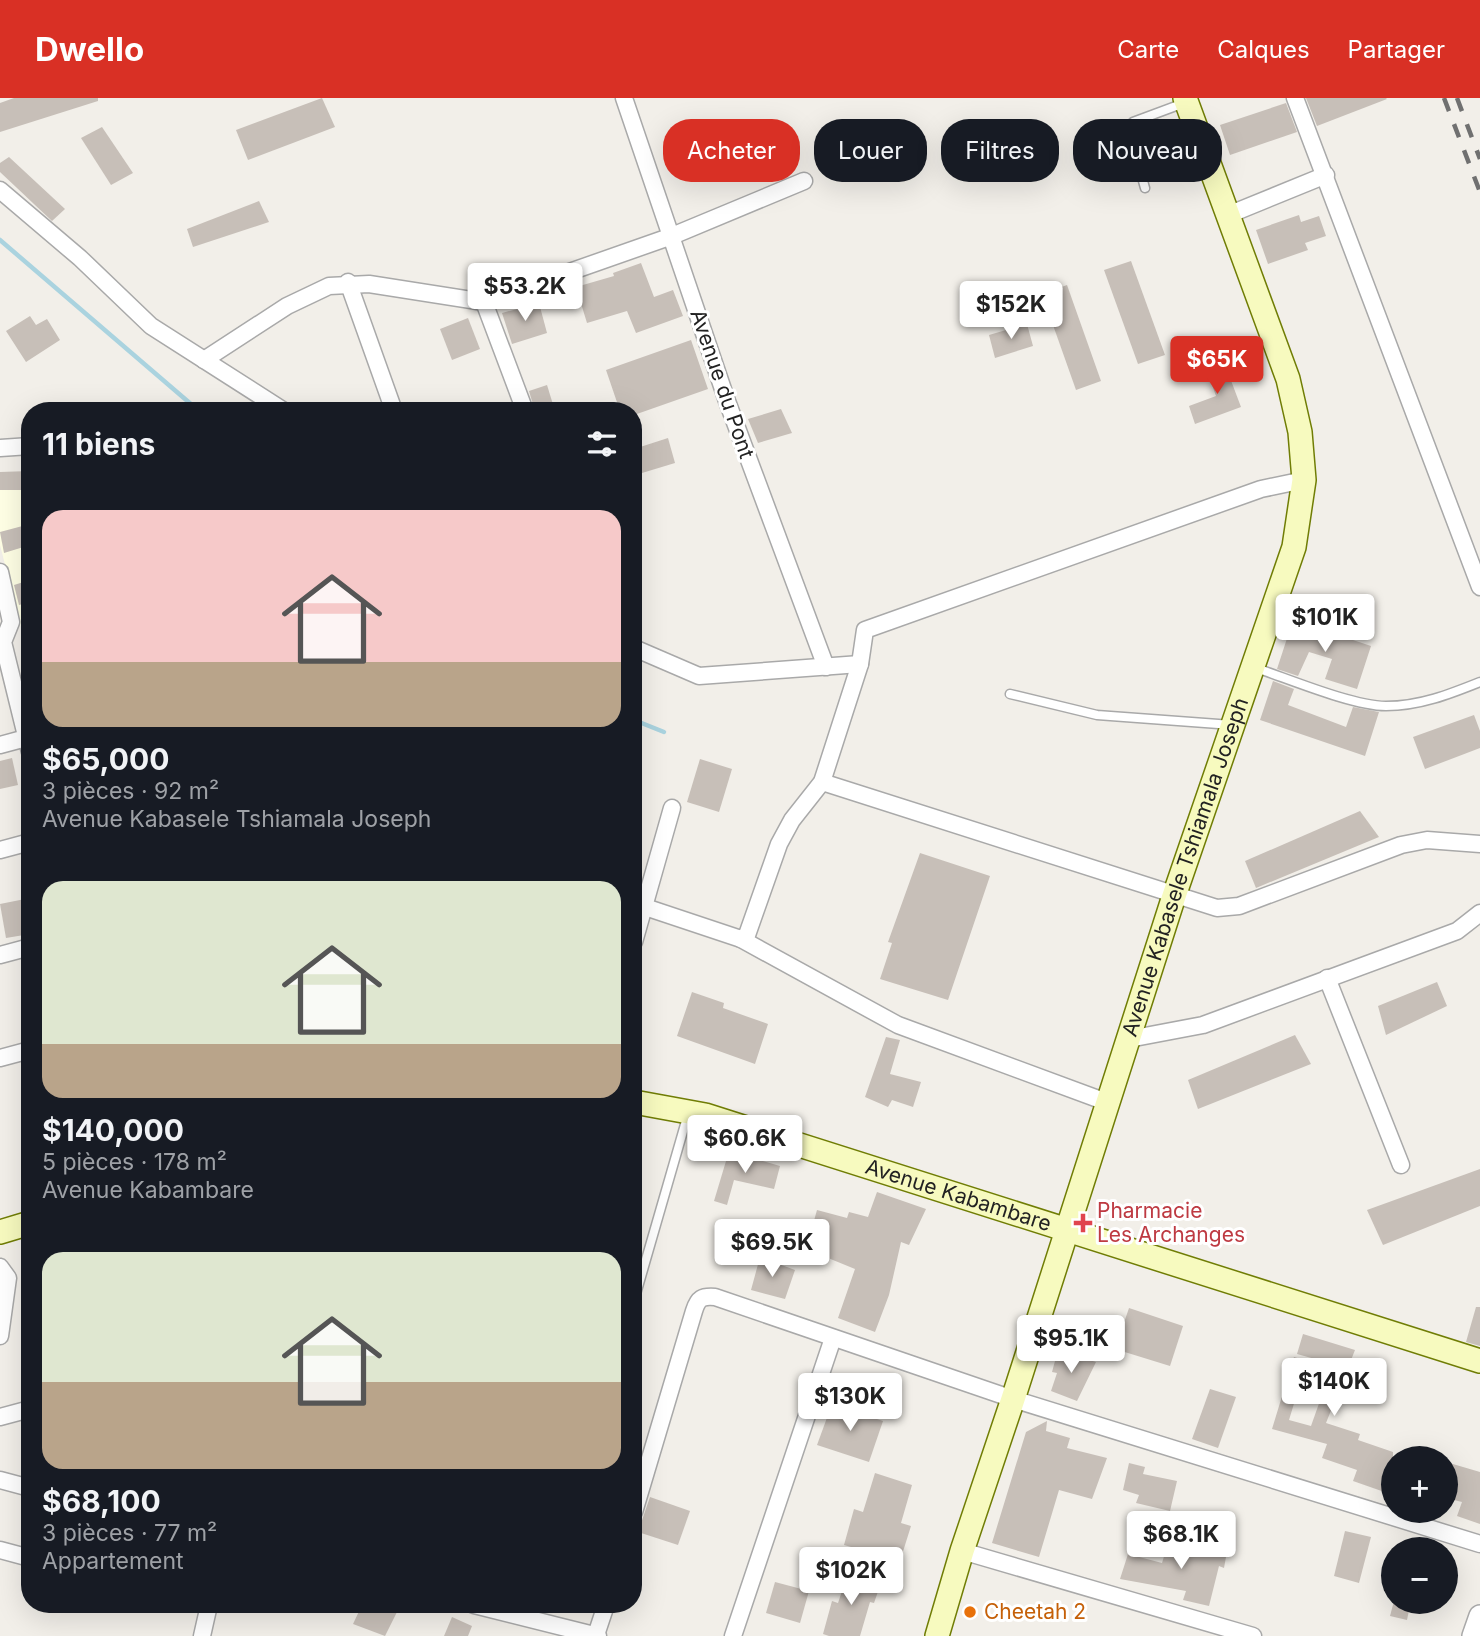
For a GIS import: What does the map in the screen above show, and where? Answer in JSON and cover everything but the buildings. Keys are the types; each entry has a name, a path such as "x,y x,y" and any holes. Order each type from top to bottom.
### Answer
{"main road":[{"name":"Avenue Kabasele Tshiamala Joseph","path":"937,1636 961,1551 1068,1232 1174,896 1294,547 1304,480 1300,432 1288,379 1186,100"},
{"name":"Avenue Kabambare","path":"642,1103 689,1111 863,1163 1068,1232 1480,1361"},
{"path":"0,1232 21,1226"}],"street":[{"name":"Avenue du Pont","path":"624,98 727,401 826,667"},
{"path":"1295,98 1480,587"},
{"path":"1228,215 1326,175"},
{"path":"204,360 287,306 329,286 348,282 484,302 672,236 804,181"},
{"path":"0,190 80,258 151,326 270,402"},
{"path":"348,282 391,402"},
{"path":"484,302 521,402"},
{"path":"0,449 21,447"},
{"path":"741,939 747,935 779,844 792,820 822,782 859,664 865,630 1261,489 1304,480"},
{"path":"0,572 11,622 1,643 21,699"},
{"path":"642,651 699,676 859,664"},
{"path":"0,745 21,745"},
{"path":"822,782 1217,908 1239,906 1401,845 1427,841 1480,844"},
{"path":"642,916 673,808"},
{"path":"0,850 21,844"},
{"path":"645,906 741,939 898,1025 1109,1103"},
{"path":"1129,1040 1203,1025 1457,931 1480,913"},
{"path":"0,955 21,949"},
{"path":"1327,978 1401,1166"},
{"path":"0,1058 21,1052"},
{"path":"0,1267 8,1278 0,1336"},
{"path":"642,1485 694,1311 701,1298 715,1297 1013,1399 1480,1544"},
{"path":"733,1636 833,1338"},
{"path":"0,1417 21,1411"},
{"path":"0,1480 21,1486"},
{"path":"0,1550 21,1556"},
{"path":"961,1551 1253,1636"},
{"path":"202,1636 207,1613"},
{"path":"501,1613 570,1633 597,1636 604,1613"},
{"path":"1474,1636 1480,1616"}],"lane":[{"path":"1145,188 1131,138 1133,122 1186,100"},
{"path":"1253,667 1327,692 1384,706 1435,700 1480,682"},
{"path":"1010,694 1097,715 1235,725"},
{"path":"642,1273 689,1111"}],"shaded area":[{"path":"21,474 21,627 0,545 0,475"}],"waterway":[{"path":"0,240 189,402"},
{"path":"642,723 664,732"}],"railway":[{"path":"1444,98 1480,192"},
{"path":"1457,98 1480,159"}],"place":[{"name":"Pharmacie Les Archanges","path":"1083,1223"},
{"name":"Cheetah 2","path":"970,1612"}]}
